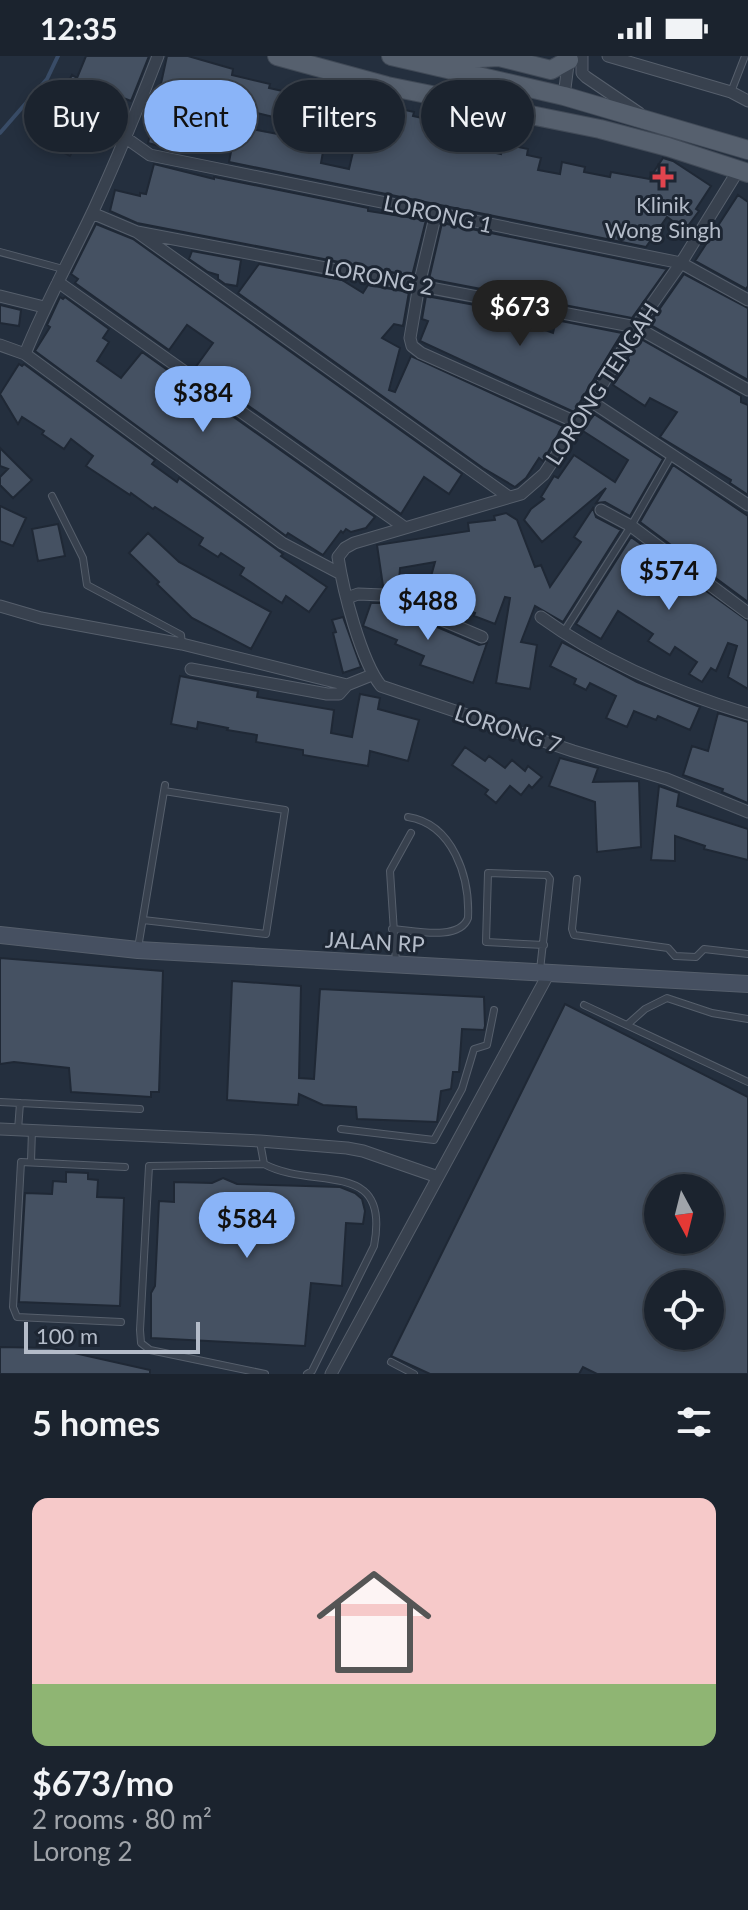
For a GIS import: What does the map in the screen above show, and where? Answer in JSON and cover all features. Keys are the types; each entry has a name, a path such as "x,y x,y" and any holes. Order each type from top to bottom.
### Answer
{"main road":[{"path":"277,56 365,80"},
{"path":"394,57 403,65 400,80"},
{"path":"394,57 564,96 748,150"},
{"path":"417,61 499,57 551,70 573,57"},
{"path":"405,90 600,129 743,171"},
{"path":"564,96 577,116 600,129"}],"street":[{"path":"128,133 158,56"},
{"path":"608,56 731,92 748,101"},
{"path":"564,96 573,57"},
{"path":"573,57 586,77 650,120"},
{"name":"LORONG 1","path":"128,139 150,155 681,263 748,300"},
{"path":"25,354 44,307 120,152"},
{"name":"LORONG TENGAH","path":"341,574 338,557 345,548 404,527 521,494 544,474 592,402 636,327 743,171"},
{"path":"92,213 137,232 509,497"},
{"path":"436,213 410,338 416,350 578,423"},
{"name":"LORONG 2","path":"137,232 636,327 748,390"},
{"path":"58,282 404,527"},
{"path":"0,296 44,307"},
{"path":"0,345 25,354 271,536 341,574 372,675 347,685 339,694 327,694 191,669"},
{"path":"592,402 748,505"},
{"path":"601,510 631,526 748,613"},
{"path":"347,598 358,594 383,595 482,637"},
{"path":"0,606 41,618 182,644 347,685"},
{"path":"541,617 563,633 643,676 748,714"},
{"name":"LORONG 7","path":"372,675 381,686 396,692 667,779 748,812"},
{"name":"JALAN RP","path":"0,935 138,950 748,984"},
{"path":"331,1374 545,971"},
{"path":"0,1129 347,1148 438,1177"}],"lane":[{"path":"731,92 745,56"},
{"path":"0,252 63,269"},
{"path":"563,633 671,456"},
{"path":"52,496 83,558 87,585 181,635 182,644"},
{"path":"138,950 164,788 285,810 266,934 143,920"},
{"path":"392,929 430,932 457,930 466,924 468,918 465,875 444,836 429,822 408,817"},
{"path":"396,966 390,871 411,833"},
{"path":"544,945 486,942 488,873 547,875 550,879 544,945 545,971"},
{"path":"577,879 574,935 668,948 675,956 696,957 704,949 748,954"},
{"path":"627,1025 645,1009 667,998 712,1013 748,1019"},
{"path":"584,1005 748,1082"},
{"path":"341,1129 434,1140 462,1089 474,1049 487,1045 494,1010"},
{"path":"0,1102 140,1109"},
{"path":"18,1130 20,1103"},
{"path":"31,1161 32,1130"},
{"path":"347,1148 353,1131"},
{"path":"260,1141 264,1164"},
{"path":"121,1322 17,1317 13,1313 20,1165 31,1161 125,1167"},
{"path":"265,1374 150,1350 141,1343 149,1166 264,1164 277,1172 354,1185 370,1195 376,1209 374,1246 312,1371 307,1374"},
{"path":"391,1362 414,1374"}],"building":[{"path":"86,56 149,56 131,101 128,100 128,80 69,80 72,75 77,78"},
{"path":"167,56 188,56 233,69 232,75 253,80 162,80"},
{"path":"257,81 270,84 269,88 273,89 273,117 257,113"},
{"path":"405,110 421,118 421,152 528,152 527,155 541,158 538,170 560,174 562,162 585,167 584,172 610,177 611,172 649,179 663,158 673,161 711,186 685,230 667,217 646,247 229,162 231,152 257,152 257,130 273,133 273,152 323,152 321,163 349,169 353,152 405,152"},
{"path":"154,164 214,179 368,208 368,211 426,220 412,276 137,223 110,211 115,190 140,196 140,193 146,194"},
{"path":"738,195 748,202 746,289 695,261"},
{"path":"442,223 667,269 632,318 429,279"},
{"path":"96,224 133,239 462,474 449,494 424,477 401,514 195,368 213,343 187,325 169,350 75,283 78,279 71,274"},
{"path":"192,251 241,260 237,286 225,284 218,279 218,275 189,259"},
{"path":"259,264 342,280 363,293 368,285 409,292 403,326 394,324 382,338 400,348 389,390 395,392 411,356 563,426 543,461 539,458 526,478 515,487 483,468 238,293"},
{"path":"684,274 748,308 748,380 649,324"},
{"path":"426,296 524,314 523,322 553,333 556,320 622,333 574,412 420,341 428,321 422,319"},
{"path":"60,297 65,297 109,329 103,338 109,342 97,361 121,378 142,352 375,517 366,528 341,531 323,555 288,533 286,536 35,351 50,327 47,325"},
{"path":"0,305 21,310 19,326 0,323"},
{"path":"639,338 741,396 741,402 748,405 748,495 730,483 731,480 660,437 677,412 650,398 645,406 613,385 628,363 626,361"},
{"path":"19,364 24,364 155,460 152,464 177,482 179,478 327,587 309,612 286,596 282,603 277,600 240,575 244,568 221,553 218,557 199,545 203,538 86,466 93,456 71,439 64,449 22,417 18,424 0,394"},
{"path":"594,414 663,459 630,516 605,502 596,503 606,488 542,542 524,520 531,509 544,499 541,497 554,476 558,478 574,455 615,482 628,460 583,431"},
{"path":"0,448 32,480 13,498 0,485 0,477 8,469 0,466"},
{"path":"673,465 748,516 748,602 640,522"},
{"path":"0,506 26,518 13,546 0,541"},
{"path":"593,508 596,517 621,530 563,622 535,606 521,642 537,645 530,689 496,683 510,598 505,597 495,624 474,616 475,613 425,598 435,562 400,568 399,583 383,586 377,545 469,531 468,523 495,520 494,516 506,513 517,520 535,567 541,565 550,587 581,542 574,537"},
{"path":"58,524 65,556 38,561 32,529"},
{"path":"148,533 179,562 271,612 251,649 192,618 129,553"},
{"path":"631,537 748,621 748,689 728,677 737,646 728,643 716,671 711,668 702,682 689,674 697,662 675,647 670,655 648,641 653,634 618,611 601,639 576,624"},
{"path":"371,603 381,603 479,645 487,643 473,683 420,665 424,656 395,644 397,640 363,626"},
{"path":"343,617 361,667 343,673 332,620"},
{"path":"562,642 637,682 700,707 690,730 658,716 656,720 634,711 627,727 606,718 616,696 590,683 586,690 574,684 576,679 550,666"},
{"path":"180,676 258,691 257,697 334,710 331,733 352,737 360,694 380,698 378,709 419,720 408,761 370,751 368,766 303,755 303,750 256,742 257,735 228,728 198,722 197,729 171,724"},
{"path":"718,713 748,722 748,803 722,792 723,789 683,775 692,746 708,751"},
{"path":"465,747 485,761 489,756 505,768 512,760 525,771 528,766 542,777 521,795 510,786 496,803 485,794 488,790 452,765"},
{"path":"560,758 598,768 593,782 639,781 641,847 597,852 595,802 549,786"},
{"path":"659,786 679,793 677,806 748,829 748,860 704,849 705,846 675,836 675,861 651,860"},
{"path":"0,958 163,971 159,1092 151,1092 151,1097 71,1092 69,1068 14,1062 0,1064"},
{"path":"232,981 301,986 299,1078 314,1079 320,989 484,997 485,1026 484,1030 462,1029 459,1072 453,1072 451,1089 441,1091 437,1122 357,1119 356,1107 323,1105 299,1094 298,1105 227,1100"},
{"path":"565,1004 748,1097 748,1374 597,1374 583,1367 579,1374 430,1374 391,1356"},
{"path":"66,1172 88,1173 88,1179 98,1180 97,1197 124,1198 120,1306 19,1302 25,1193 52,1194 53,1181 66,1182"},
{"path":"223,1178 237,1184 340,1187 362,1199 365,1211 363,1224 346,1223 342,1286 311,1283 305,1346 151,1338 151,1293 155,1286 159,1201 174,1202 174,1182 212,1183"},
{"path":"0,1347 52,1348 150,1370 150,1374 0,1374"}],"waterway":[{"path":"0,133 47,79 58,56"}],"place":[{"name":"Klinik Wong Singh","path":"663,177"}]}
